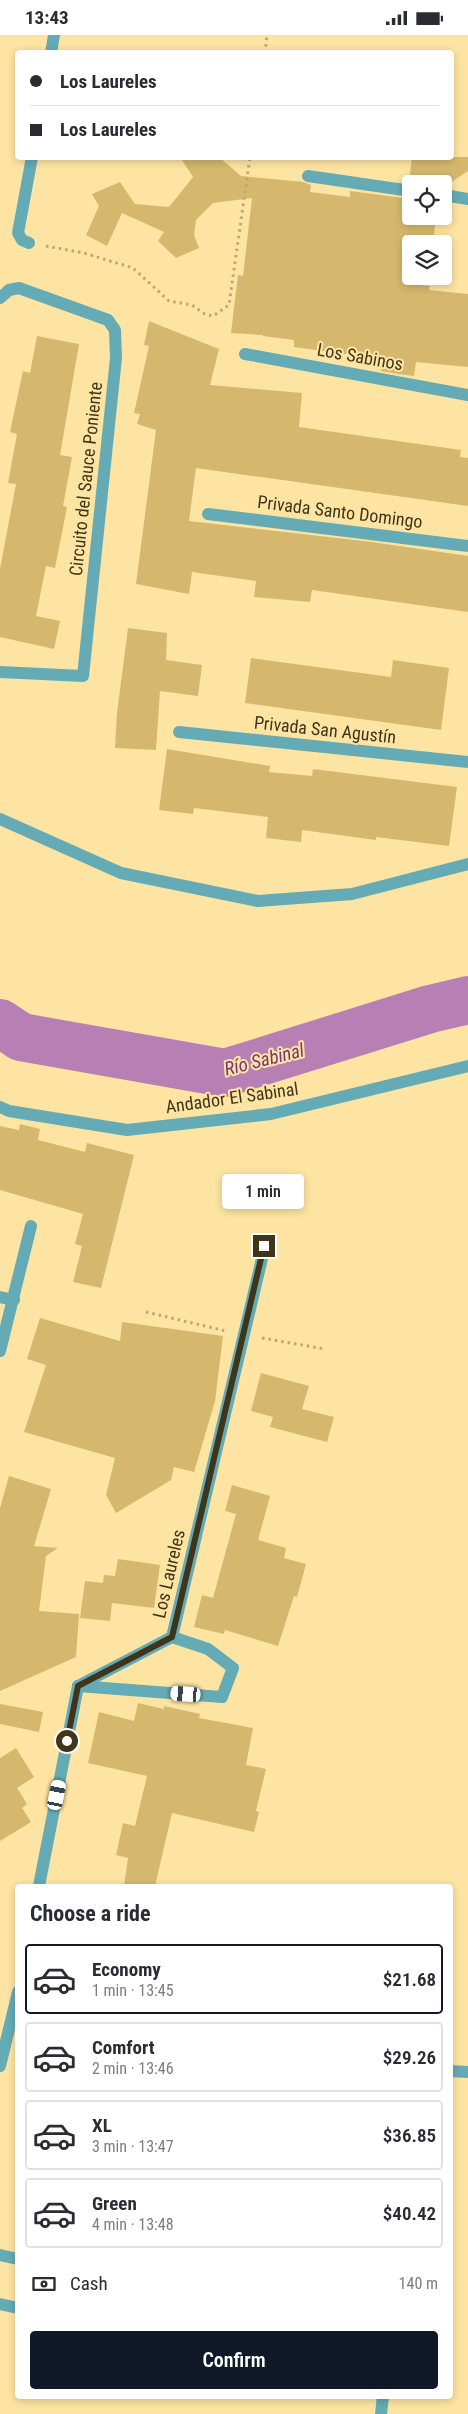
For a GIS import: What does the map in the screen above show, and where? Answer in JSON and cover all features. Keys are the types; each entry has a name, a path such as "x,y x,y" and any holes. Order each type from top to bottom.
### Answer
{"street":[{"path":"52,50 54,35"},
{"path":"29,243 22,240 18,233 31,160"},
{"path":"308,176 402,190"},
{"path":"452,196 468,199"},
{"name":"Circuito del Sauce Poniente","path":"0,298 9,290 19,288 108,320 115,330 116,358 84,676 0,672"},
{"name":"Los Sabinos","path":"245,354 468,395"},
{"name":"Privada Santo Domingo","path":"208,514 468,546"},
{"name":"Privada San Agustín","path":"179,732 468,762"},
{"path":"0,819 121,873 258,901 352,895 468,864"},
{"name":"Andador El Sabinal","path":"0,1107 9,1111 127,1130 271,1114 468,1066"},
{"path":"0,1351 31,1226"},
{"name":"Los Laureles","path":"78,1686 172,1637 264,1246"},
{"path":"0,1297 14,1300"},
{"path":"39,1884 78,1686 222,1697 232,1668 208,1649 172,1637"},
{"path":"0,2066 15,2004"},
{"path":"453,2071 468,2072"},
{"path":"0,2255 15,2258"},
{"path":"0,2304 15,2307"},
{"path":"381,2414 383,2399"}],"path":[{"path":"265,50 267,35"},
{"path":"29,243 84,253 133,269 169,301 192,305 205,314 213,316 229,305 250,160"}],"building":[{"path":"454,157 468,157 468,171 452,182 452,175 410,175 412,160 454,160"},
{"path":"182,160 222,160 241,176 303,182 311,185 310,192 350,197 350,191 402,198 402,225 435,225 434,235 402,235 402,285 430,286 429,290 468,294 468,367 416,362 414,376 398,374 381,371 383,359 294,347 294,340 263,335 231,333 238,275 243,276 252,198 213,203 196,220 194,235 199,248 176,258 158,241 164,232 122,213 107,246 86,235 99,206 92,194 120,182 135,204 169,207 193,177"},
{"path":"149,321 219,349 210,385 302,393 299,427 461,450 460,457 468,458 468,506 196,468 189,521 372,542 468,556 468,612 312,590 310,602 254,597 256,581 192,572 189,594 136,584 156,430 137,424 140,414 134,413 149,346 144,345"},
{"path":"37,336 79,344 60,455 72,457 63,506 67,507 55,568 46,566 36,616 60,621 54,649 0,637 0,569 16,484 8,483 17,434 10,432 23,371 30,373"},
{"path":"128,628 167,633 166,660 202,665 198,696 160,691 156,750 115,748 117,713"},
{"path":"251,658 391,677 393,660 449,668 441,730 245,703"},
{"path":"167,749 270,766 269,772 312,776 313,769 457,787 449,846 376,837 376,840 302,830 301,842 266,838 268,817 194,808 193,814 159,810"},
{"path":"20,1124 40,1129 38,1140 85,1152 87,1143 134,1155 101,1288 73,1282 82,1246 75,1244 83,1214 0,1190 0,1126 19,1130"},
{"path":"40,1318 120,1341 122,1322 223,1336 215,1401 194,1472 174,1467 171,1480 116,1513 106,1495 115,1458 24,1432 46,1365 27,1359"},
{"path":"261,1373 309,1386 302,1409 334,1417 327,1442 270,1427 273,1417 251,1411"},
{"path":"9,1476 51,1489 34,1546 58,1548 46,1556 39,1611 79,1614 76,1657 0,1691 0,1508"},
{"path":"232,1485 270,1496 258,1540 286,1548 284,1558 306,1564 297,1597 294,1596 278,1646 225,1630 224,1634 194,1627 202,1595 213,1598 236,1514 225,1511"},
{"path":"118,1559 160,1565 154,1608 112,1603 110,1621 80,1618 85,1581 103,1583 104,1575 115,1576"},
{"path":"138,1703 164,1709 164,1706 200,1714 199,1718 253,1728 246,1765 266,1769 256,1811 259,1812 254,1832 172,1813 155,1884 124,1884 128,1858 116,1855 123,1823 135,1826 147,1776 88,1763 99,1712 134,1721"},
{"path":"0,1704 43,1712 39,1732 0,1724"},
{"path":"16,1748 34,1777 17,1788 27,1804 22,1808 31,1822 0,1841 0,1758"}],"waterway":[{"name":"Río Sabinal","path":"0,1023 21,1037 225,1073 430,1009 468,1000"}],"route":[{"path":"67,1741 78,1686 172,1637 264,1246"}]}
